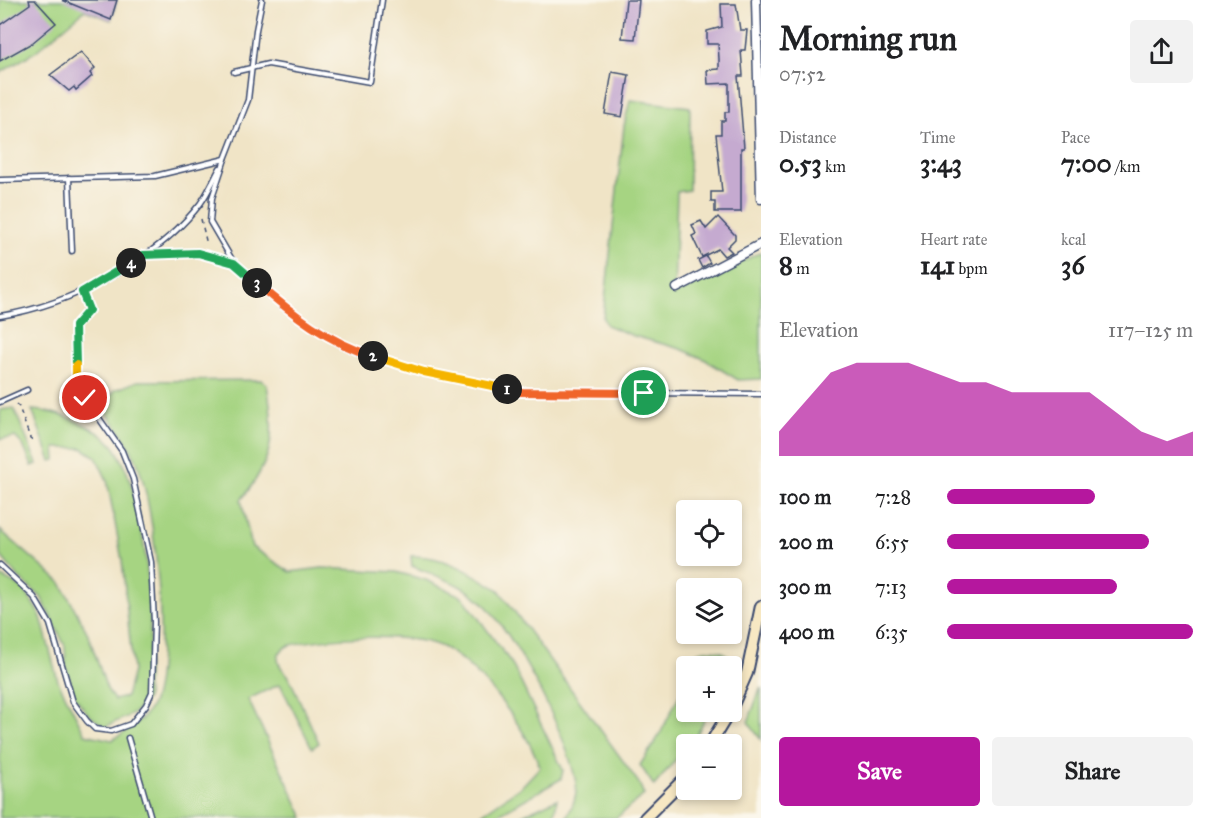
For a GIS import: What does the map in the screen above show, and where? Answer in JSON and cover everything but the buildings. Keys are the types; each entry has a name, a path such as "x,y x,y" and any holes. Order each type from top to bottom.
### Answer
{"main road":[{"path":"742,684 747,673 761,606"},
{"path":"645,818 676,787"}],"street":[{"path":"756,0 761,199"},
{"path":"677,288 761,244"}],"lane":[{"path":"262,0 248,100 212,198 210,222 234,263 285,308 339,343 361,352 424,372 520,392 761,394"},
{"path":"234,72 268,64 370,82 382,0"},
{"path":"0,180 156,176 225,159"},
{"path":"0,316 82,292 143,255 173,232 201,203 225,159"},
{"path":"69,178 72,251"},
{"path":"143,255 198,253 234,263"},
{"path":"0,565 34,597 50,624 73,702 87,721 95,729 111,731 130,724 146,705 152,692 154,622 152,562 133,479 122,451 85,398 76,377 75,326 89,310 82,292"},
{"path":"0,402 14,398 27,390"},
{"path":"128,738 152,818"}],"path":[{"path":"201,219 207,245"},
{"path":"16,404 20,407 30,438 36,442"}],"green space":[{"path":"0,0 117,0 111,20 85,10 35,52 0,73"},
{"path":"630,100 690,107 689,190 677,192 674,295 761,252 761,379 738,380 704,359 681,349 634,336 606,325 603,318 624,126"},
{"path":"261,380 267,385 270,402 270,446 260,472 241,500 252,547 290,572 322,568 396,572 426,580 463,597 512,664 563,770 561,779 492,818 476,818 522,786 540,767 514,718 488,685 460,658 446,649 432,643 413,640 345,638 287,646 278,656 279,664 288,675 319,743 312,748 280,684 248,699 304,818 0,818 0,576 24,589 41,617 58,681 85,734 112,740 129,729 149,710 157,682 160,619 155,545 143,482 136,460 102,407 115,390 138,381"},
{"path":"14,408 37,464 32,466 23,445 15,437 0,439 0,410"},
{"path":"32,410 67,417 79,422 110,443 117,451 125,468 138,511 150,607 147,699 133,714 105,727 88,714 75,697 66,667 65,646 41,597 19,578 0,555 0,530 61,583 88,634 107,689 114,700 126,697 133,671 122,560 107,480 96,457 82,448 55,448 56,460 51,461"},
{"path":"411,556 435,558 446,562 499,590 639,783 644,795 616,818 566,818 576,792 571,763 553,716 514,644 479,599 452,582 412,566"},
{"path":"714,650 728,656 696,656 697,652"},
{"path":"761,687 761,740 748,722"},
{"path":"676,702 676,722 703,722 697,734 676,734 676,759 654,786 640,765 659,736"},
{"path":"557,799 555,812 548,818 516,818"}],"route":[{"path":"85,398 76,377 75,352 75,326 89,310 82,292 114,275 143,255 179,251 198,253 234,263 285,308 339,343 424,372 520,392 644,393"}]}
